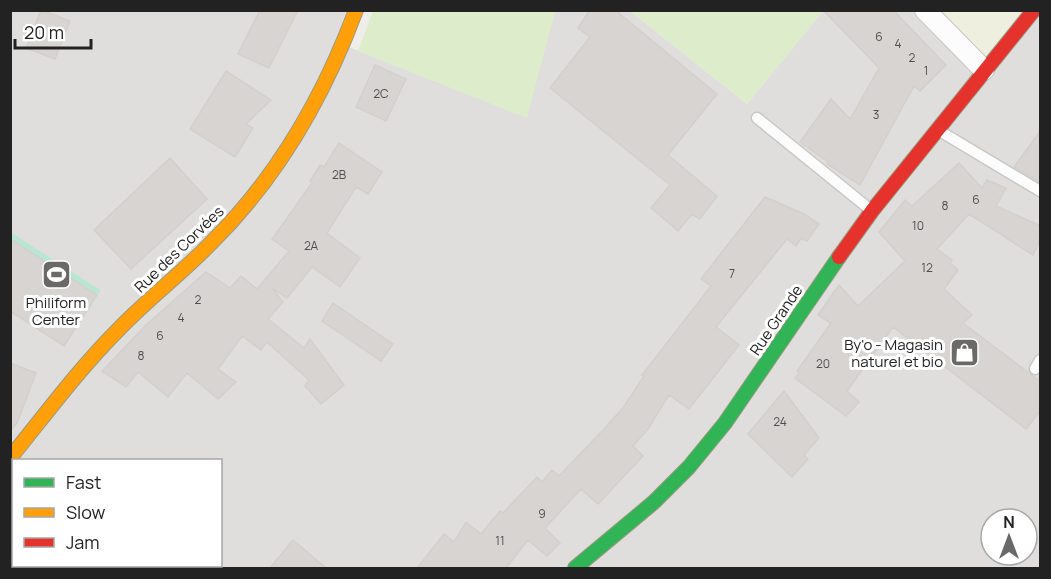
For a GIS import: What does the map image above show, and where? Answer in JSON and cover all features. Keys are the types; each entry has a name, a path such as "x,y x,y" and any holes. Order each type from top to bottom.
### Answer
{"street":[{"name":"Rue des Corvées","path":"10,458 100,350 135,313 214,242 242,211 303,123 332,67 356,10"},
{"path":"925,10 984,70"},
{"name":"Rue Grande","path":"575,568 654,502 689,467 725,423 872,211 1034,10"}],"lane":[{"path":"757,118 872,211"},
{"path":"938,130 1041,191"}],"shaded area":[{"path":"10,11 346,11 336,42 526,117 555,11 630,11 747,104 823,11 1040,11 1040,568 11,568"}],"green space":[{"path":"373,11 555,11 527,118 358,51"},
{"path":"630,11 823,11 747,104"},
{"path":"925,11 1034,11 984,70"},
{"name":"Philiform Center","path":"10,232 100,290 89,310 11,260"}],"building":[{"path":"41,10 70,21 55,59 26,48"},
{"path":"260,10 298,10 269,68 238,54"},
{"path":"590,10 615,10 717,94 668,155 717,196 700,219 692,214 678,231 651,208 670,185 550,88 590,37 578,28"},
{"path":"823,10 893,10 946,65 920,91 914,86 860,185 827,164 828,162 800,142 831,99 850,119 879,68"},
{"path":"375,65 406,79 386,121 356,107"},
{"path":"226,71 271,100 246,124 253,128 235,157 190,129"},
{"path":"1041,130 1041,183 1014,167"},
{"path":"339,143 382,172 368,194 356,187 327,233 360,258 340,287 312,267 287,298 272,288 283,302 268,319 304,348 310,339 344,385 321,404 305,386 309,380 267,342 261,350 242,336 218,369 236,382 218,399 187,373 168,397 138,372 126,387 102,371 146,325 206,272 230,288 241,276 257,289 289,251 272,239 312,183 310,181 320,165 324,167"},
{"path":"170,158 207,199 131,269 94,230"},
{"path":"959,163 982,188 987,180 1006,188 996,206 1041,226 1041,237 1033,255 969,214 937,249 952,260 950,263 958,270 944,289 972,315 963,323 1041,382 1041,410 1026,429 893,327 847,391 859,402 846,416 795,378 800,372 797,371 831,323 818,315 839,285 858,306 905,261 879,232 905,200 912,206"},
{"path":"765,197 804,214 819,224 807,241 801,238 796,246 787,239 716,327 739,345 689,409 669,395 648,429 633,446 643,456 598,504 581,489 545,528 560,543 547,556 528,540 506,568 417,568 444,534 454,542 466,522 481,534 500,511 503,513 537,477 542,482 552,470 559,476 603,430 623,408 644,376 642,375 711,286 701,279"},
{"path":"10,239 97,295 64,346 10,311"},
{"path":"333,303 393,344 381,361 322,321"},
{"path":"10,363 36,373 17,423 10,431"},
{"path":"784,391 819,438 804,455 808,459 792,477 748,434"},
{"path":"293,540 326,568 270,568"}],"traffic: fast":[{"path":"575,568 654,502 689,467 725,423 839,257"}],"traffic: slow":[{"path":"10,458 90,360 129,319 211,243 257,191 296,134 313,104 329,74 356,10"}],"traffic: jam":[{"path":"839,257 872,211 1034,10"}],"place":[{"name":"Philiform Center","path":"56,275"},
{"name":"By'o - Magasin naturel et bio","path":"964,353"}]}
